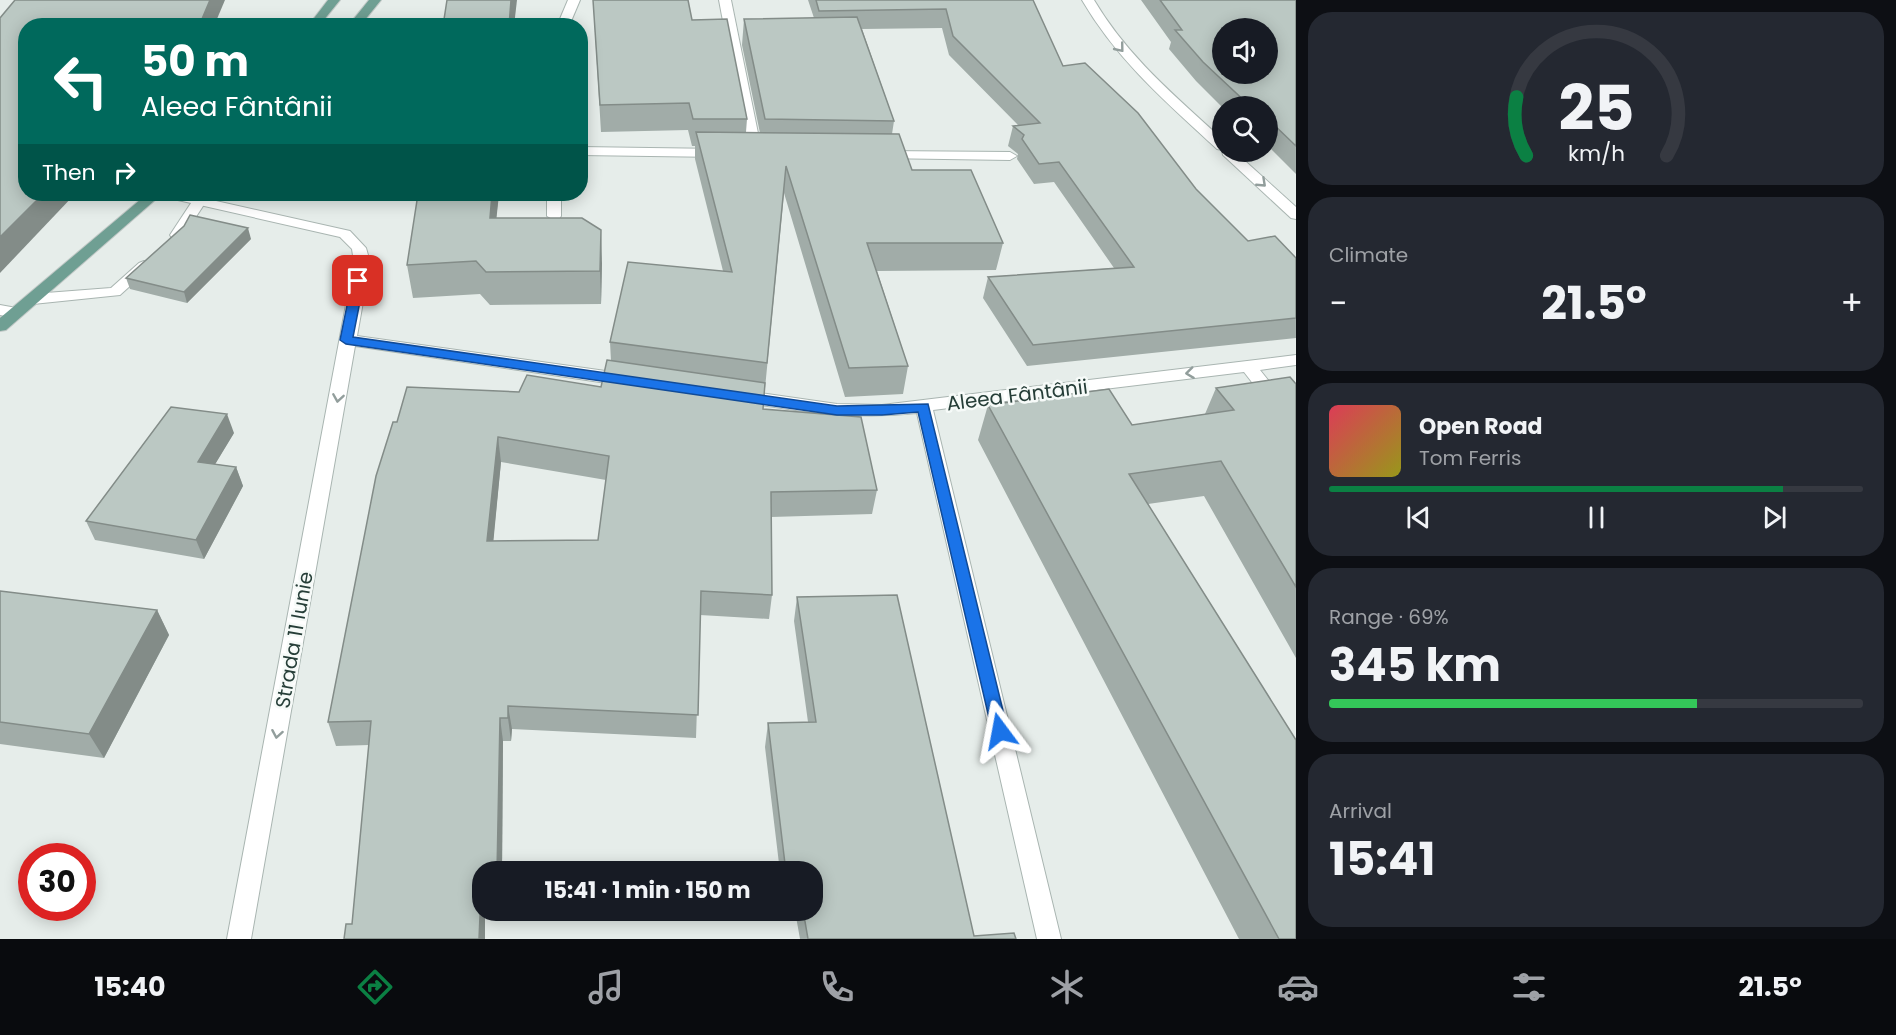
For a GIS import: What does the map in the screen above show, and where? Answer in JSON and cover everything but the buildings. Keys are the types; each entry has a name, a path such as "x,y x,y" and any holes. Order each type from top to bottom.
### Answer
{"main road":[{"path":"319,18 334,0"},
{"path":"360,18 375,0"},
{"path":"0,326 147,201"}],"street":[{"path":"566,18 574,0"},
{"path":"588,152 750,153 725,0"},
{"path":"1088,0 1099,21 1128,57 1212,137"},
{"path":"871,155 1010,156"},
{"path":"1239,162 1296,215"},
{"path":"33,299 116,292 181,232 199,201"},
{"name":"Strada 11 Iunie","path":"204,201 345,234 359,248 362,262 239,939"},
{"path":"554,201 554,216"},
{"path":"0,310 16,312"},
{"path":"346,340 638,382"},
{"name":"Aleea Fântânii","path":"720,393 837,410 882,411 1296,360"},
{"path":"1248,366 1296,427"},
{"path":"924,407 1049,939"}],"route":[{"path":"358,281 346,340 837,410 882,411 924,407 1000,731"}]}
